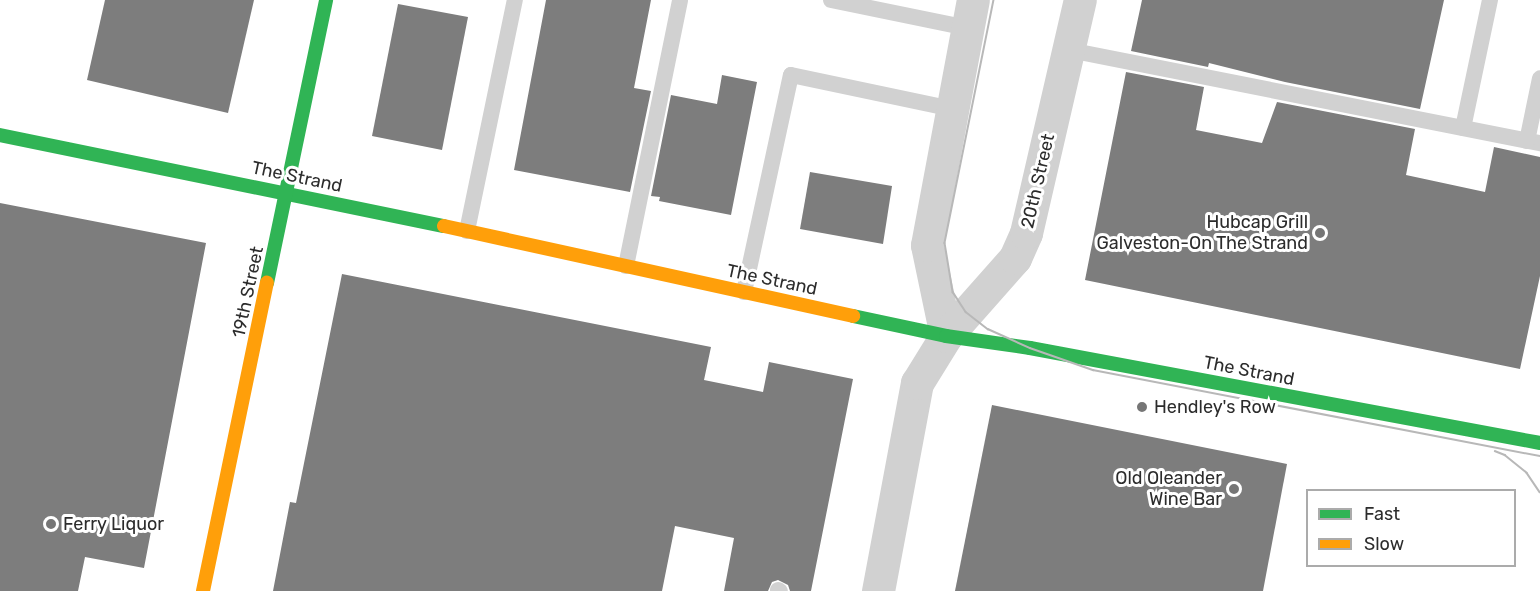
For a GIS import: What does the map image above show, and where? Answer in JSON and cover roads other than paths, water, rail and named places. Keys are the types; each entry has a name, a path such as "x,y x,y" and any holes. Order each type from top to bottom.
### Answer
{"street":[{"name":"19th Street","path":"203,591 326,0"},
{"name":"20th Street","path":"878,591 917,383 946,336 1015,258 1026,233 1080,0"},
{"path":"946,336 927,245 970,14"},
{"name":"The Strand","path":"0,135 467,231 946,336 1030,348 1540,443"}],"lane":[{"path":"467,231 516,0"},
{"path":"626,266 680,0"},
{"path":"831,0 970,14"},
{"path":"1463,128 1490,0"},
{"path":"1069,50 1534,142 1540,78"},
{"path":"744,292 791,75 952,110"}],"tram line":[{"path":"994,0 945,243 953,292 966,312 988,329 1030,348 1093,370 1540,456"},
{"path":"1495,451 1505,455 1527,473 1540,492"}],"place":[{"name":"Hubcap Grill Galveston-On The Strand","path":"1320,233"},
{"name":"Hendley's Row","path":"1142,407"},
{"name":"Old Oleander Wine Bar","path":"1234,489"},
{"name":"Ferry Liquor","path":"51,524"}]}
